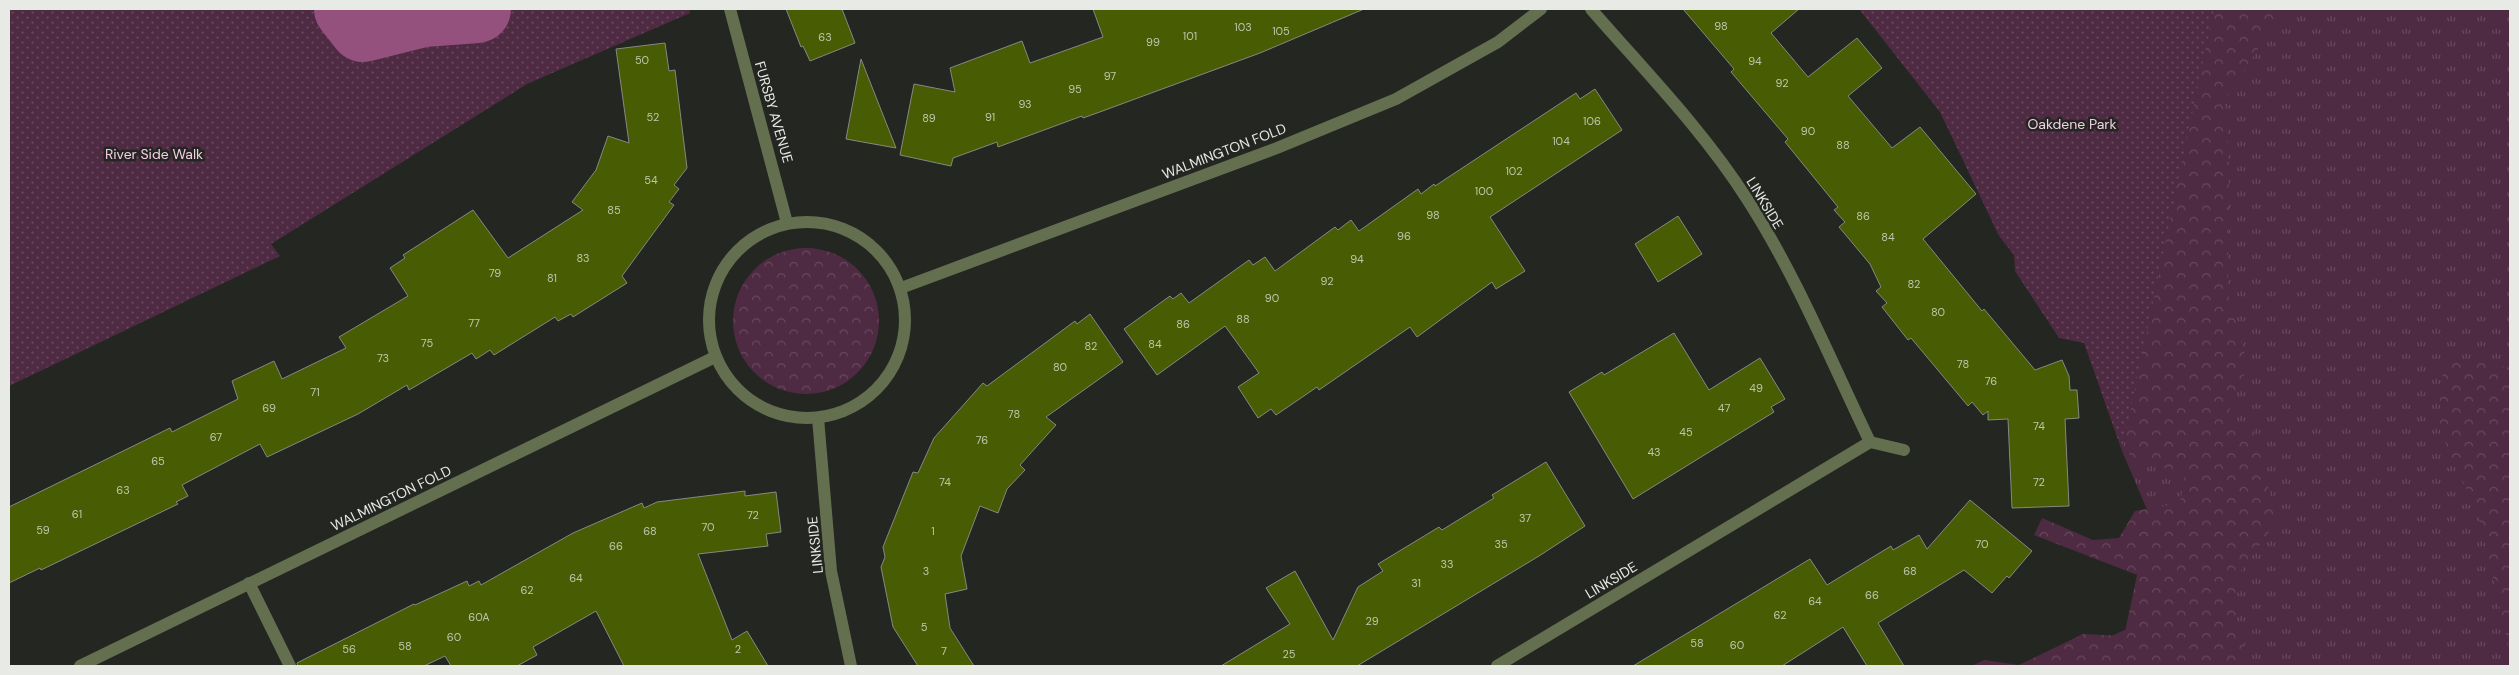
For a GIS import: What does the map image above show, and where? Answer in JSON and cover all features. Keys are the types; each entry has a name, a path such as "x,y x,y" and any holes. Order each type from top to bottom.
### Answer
{"street":[{"name":"FURSBY AVENUE","path":"730,9 787,223"},
{"name":"WALMINGTON FOLD","path":"901,288 1268,152 1396,99 1498,42 1541,9"},
{"name":"LINKSIDE","path":"1497,666 1870,442 1790,276 1747,199 1691,124 1591,9"},
{"path":"815,221 843,228 868,242 887,263 901,288 906,316 903,346 891,373 871,395 846,411 818,418 786,417 756,405 732,384 715,357 708,329 710,300 719,273 737,250 760,233 787,223 815,221"},
{"name":"WALMINGTON FOLD","path":"80,666 715,357"},
{"name":"LINKSIDE","path":"818,418 831,570 851,666"},
{"path":"1870,442 1904,450"},
{"path":"249,583 290,666"}],"green space":[{"name":"River Side Walk","path":"9,9 689,9 690,13 527,84 271,244 280,256 9,386"},
{"name":"Oakdene Park","path":"1859,9 2214,9 2122,451 2084,343 2059,338 2015,271 2014,255 1999,236 1940,112"},
{"path":"2048,9 2279,9 2273,26 2225,100 2229,166 2228,293 2248,366 2226,418 2254,431 2277,521 2238,575 2236,619 2252,666 1972,666 1984,660 2019,665 2083,634 2124,636 2137,575 2034,535 2042,518 2093,540 2119,538 2135,511 2180,503 2185,474 2131,459 2122,429"},
{"path":"2214,9 2510,9 2510,666 2048,666 2186,601 2122,451"},
{"path":"806,248 834,253 858,269 874,293 879,321 874,349 858,373 834,389 806,394 778,389 754,373 738,349 733,321 738,293 754,269 778,253"},
{"path":"2485,356 2510,371 2510,653 2479,517 2440,431 2440,387 2445,365"}],"building":[{"path":"786,9 842,9 855,43 810,61 803,46 801,47"},
{"path":"1093,9 1364,9 1260,53 1097,113 1083,118 1082,116 998,147 997,142 953,158 951,166 900,155 914,84 955,92 950,68 1022,41 1030,63 1103,37"},
{"path":"1683,9 1799,9 1771,33 1808,77 1857,38 1882,68 1848,96 1892,148 1920,127 1976,194 1923,239 1982,311 1984,309 2035,370 2062,360 2069,376 2070,390 2077,390 2079,418 2065,419 2069,506 2012,508 2008,419 1988,420 1988,411 1983,415 1972,402 1968,406 1911,338 1908,340 1882,307 1887,303 1876,291 1881,287 1870,264 1839,227 1845,222 1834,210 1838,207 1785,142 1788,139 1731,72 1734,69"},
{"path":"665,43 669,71 675,70 687,168 674,185 679,189 669,202 674,205 622,276 627,283 573,317 571,314 558,321 555,317 494,355 490,350 476,359 472,353 409,390 407,385 358,414 267,457 260,444 182,485 188,496 176,502 178,504 41,570 40,568 9,583 9,507 170,428 172,432 238,399 232,381 274,361 282,379 346,348 339,337 408,296 390,268 405,258 403,255 473,210 508,258 583,210 572,202 596,170 608,136 629,143 616,49"},
{"path":"861,59 896,148 846,139"},
{"path":"1595,89 1622,130 1490,217 1525,271 1496,289 1492,282 1417,337 1410,327 1319,390 1317,387 1276,415 1271,409 1258,418 1238,387 1259,373 1225,326 1157,375 1124,329 1170,296 1173,299 1181,293 1189,303 1249,260 1253,265 1265,257 1275,271 1335,227 1338,230 1351,220 1359,231 1418,189 1421,194 1434,184 1435,186 1576,93 1580,99"},
{"path":"1678,216 1702,254 1658,282 1635,244"},
{"path":"1090,314 1123,362 1046,417 1056,425 1020,465 1025,470 1007,489 998,513 980,506 961,556 967,589 945,594 950,628 974,666 918,666 893,627 881,567 885,557 883,547 913,472 918,473 934,438 983,383 987,386 1075,321 1077,324"},
{"path":"1674,333 1709,390 1760,358 1785,399 1771,407 1774,412 1633,499 1569,392 1602,372 1604,375"},
{"path":"1546,462 1585,526 1539,556 1357,666 1221,666 1290,624 1266,588 1295,571 1333,640 1358,587 1383,571 1378,564 1439,527 1442,530 1494,498 1492,495"},
{"path":"745,491 745,496 776,492 781,532 766,534 768,546 698,554 732,640 747,631 768,666 624,666 596,611 533,647 537,655 517,666 451,666 445,656 424,666 298,666 297,663 414,604 467,581 469,586 479,581 481,585 573,533 642,503 644,508 657,502"},
{"path":"1970,500 2032,551 2009,578 2007,576 1992,593 1964,570 1878,623 1904,666 1867,666 1843,627 1782,666 1633,666 1810,559 1827,585 1891,546 1893,550 1919,535 1927,549"}],"waterway":[{"path":"348,9 363,28 423,13 477,9"}]}
